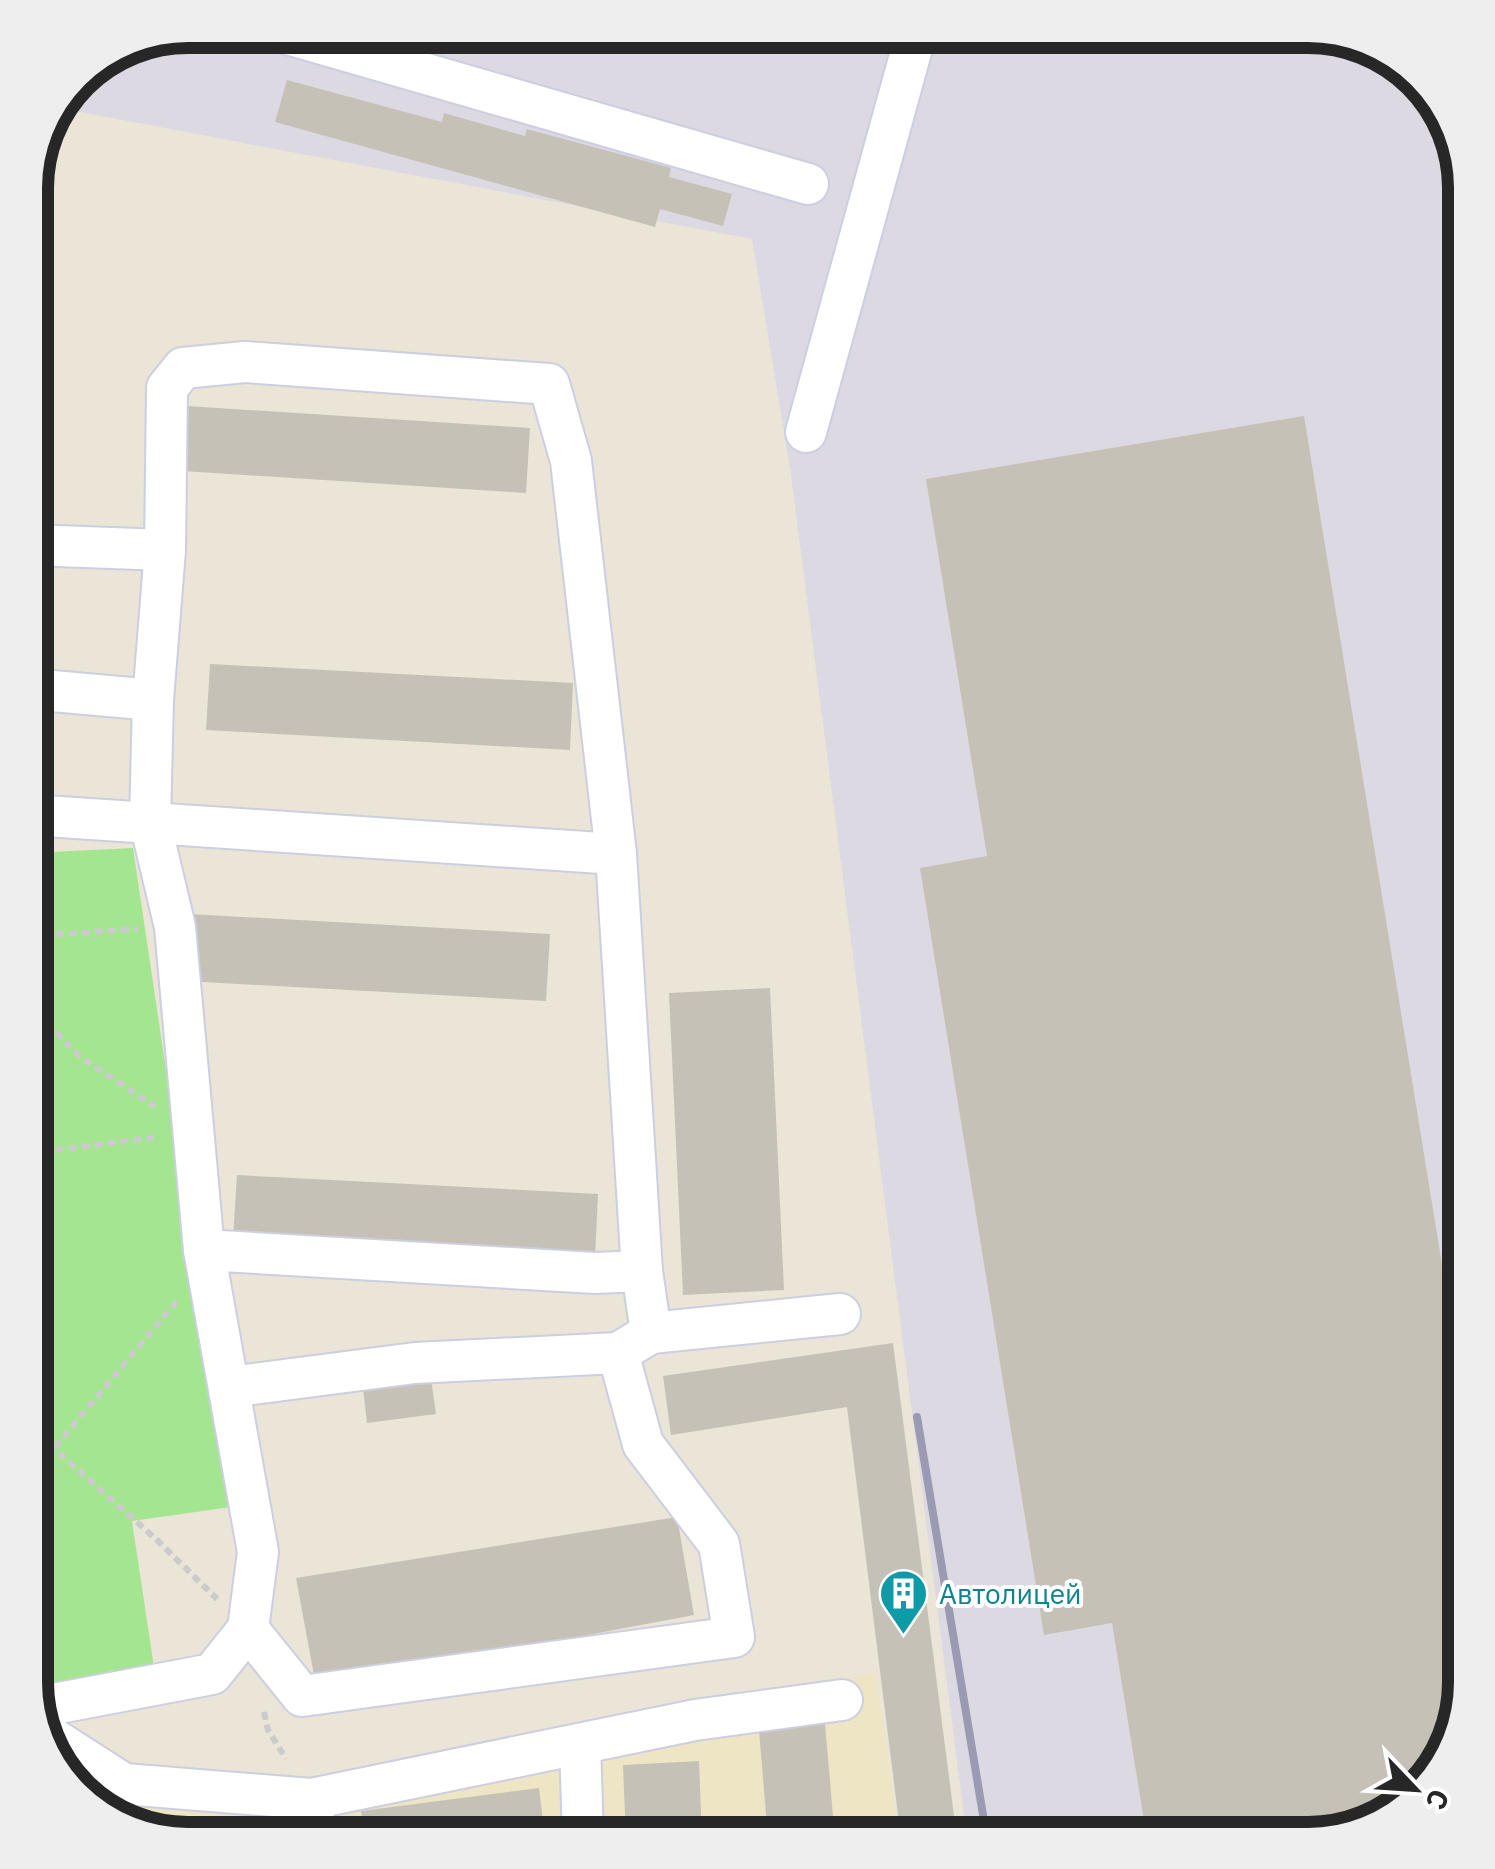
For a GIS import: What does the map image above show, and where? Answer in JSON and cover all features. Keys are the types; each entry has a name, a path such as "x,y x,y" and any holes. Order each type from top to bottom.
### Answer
{"lane":[{"path":"336,48 808,184"},
{"path":"806,432 911,48"},
{"path":"50,1704 212,1674 248,1629 258,1552 204,1258 174,927 150,822 153,700 166,550 168,388 182,368 245,362 550,384 571,461 616,854 642,1272 635,1343 643,1444 719,1544 734,1638 302,1696 248,1629"},
{"path":"48,546 166,550"},
{"path":"48,691 153,700"},
{"path":"48,816 616,854"},
{"path":"204,1258 642,1272"},
{"path":"230,1387 415,1363 635,1343 840,1314"},
{"path":"64,1745 124,1784 311,1799 696,1720 842,1700"},
{"path":"580,1744 582,1822"},
{"path":"311,1799 314,1822"}],"path":[{"path":"48,935 174,927"},
{"path":"48,1023 79,1056 193,1133"},
{"path":"48,1151 193,1133"},
{"path":"48,1458 204,1258"},
{"path":"48,1442 158,1540 248,1629"}],"shaded area":[{"path":"188,48 1317,48 1353,55 1378,66 1413,95 1437,134 1448,188 1448,1682 1440,1727 1424,1759 1400,1787 1361,1811 1308,1822 965,1822 790,468 752,239 71,110 95,82 134,58 160,50"},
{"path":"876,1673 897,1822 188,1822 151,1817 117,1803 82,1774 59,1737 122,1764 327,1777"},
{"path":"284,1816 285,1822 233,1822"}],"green space":[{"path":"133,848 231,1507 132,1521 155,1674 48,1691 48,1682 48,852"}],"building":[{"path":"287,80 442,122 444,113 525,136 527,129 671,168 669,177 732,194 723,226 660,209 655,227 275,122"},
{"path":"187,406 530,428 526,493 183,471"},
{"path":"1304,416 1448,1301 1445,1709 1433,1743 1413,1774 1385,1798 1344,1817 1308,1822 1144,1822 1112,1623 1044,1635 920,868 987,856 926,479"},
{"path":"210,664 573,683 570,750 206,730"},
{"path":"189,914 550,934 546,1001 185,981"},
{"path":"770,988 784,1290 683,1295 669,993"},
{"path":"237,1175 598,1194 595,1258 233,1239"},
{"name":"Автолицей","path":"893,1343 955,1822 899,1822 847,1407 671,1435 663,1376"},
{"path":"431,1379 436,1414 367,1423 363,1388"},
{"path":"677,1517 694,1615 316,1686 296,1578"},
{"path":"825,1724 834,1822 767,1822 759,1730"},
{"path":"699,1761 701,1822 625,1822 623,1765"},
{"path":"539,1788 543,1822 363,1822 361,1811"}],"railway":[{"path":"917,1417 984,1822"}],"place":[{"name":"Автолицей","path":"904,1636"}]}
